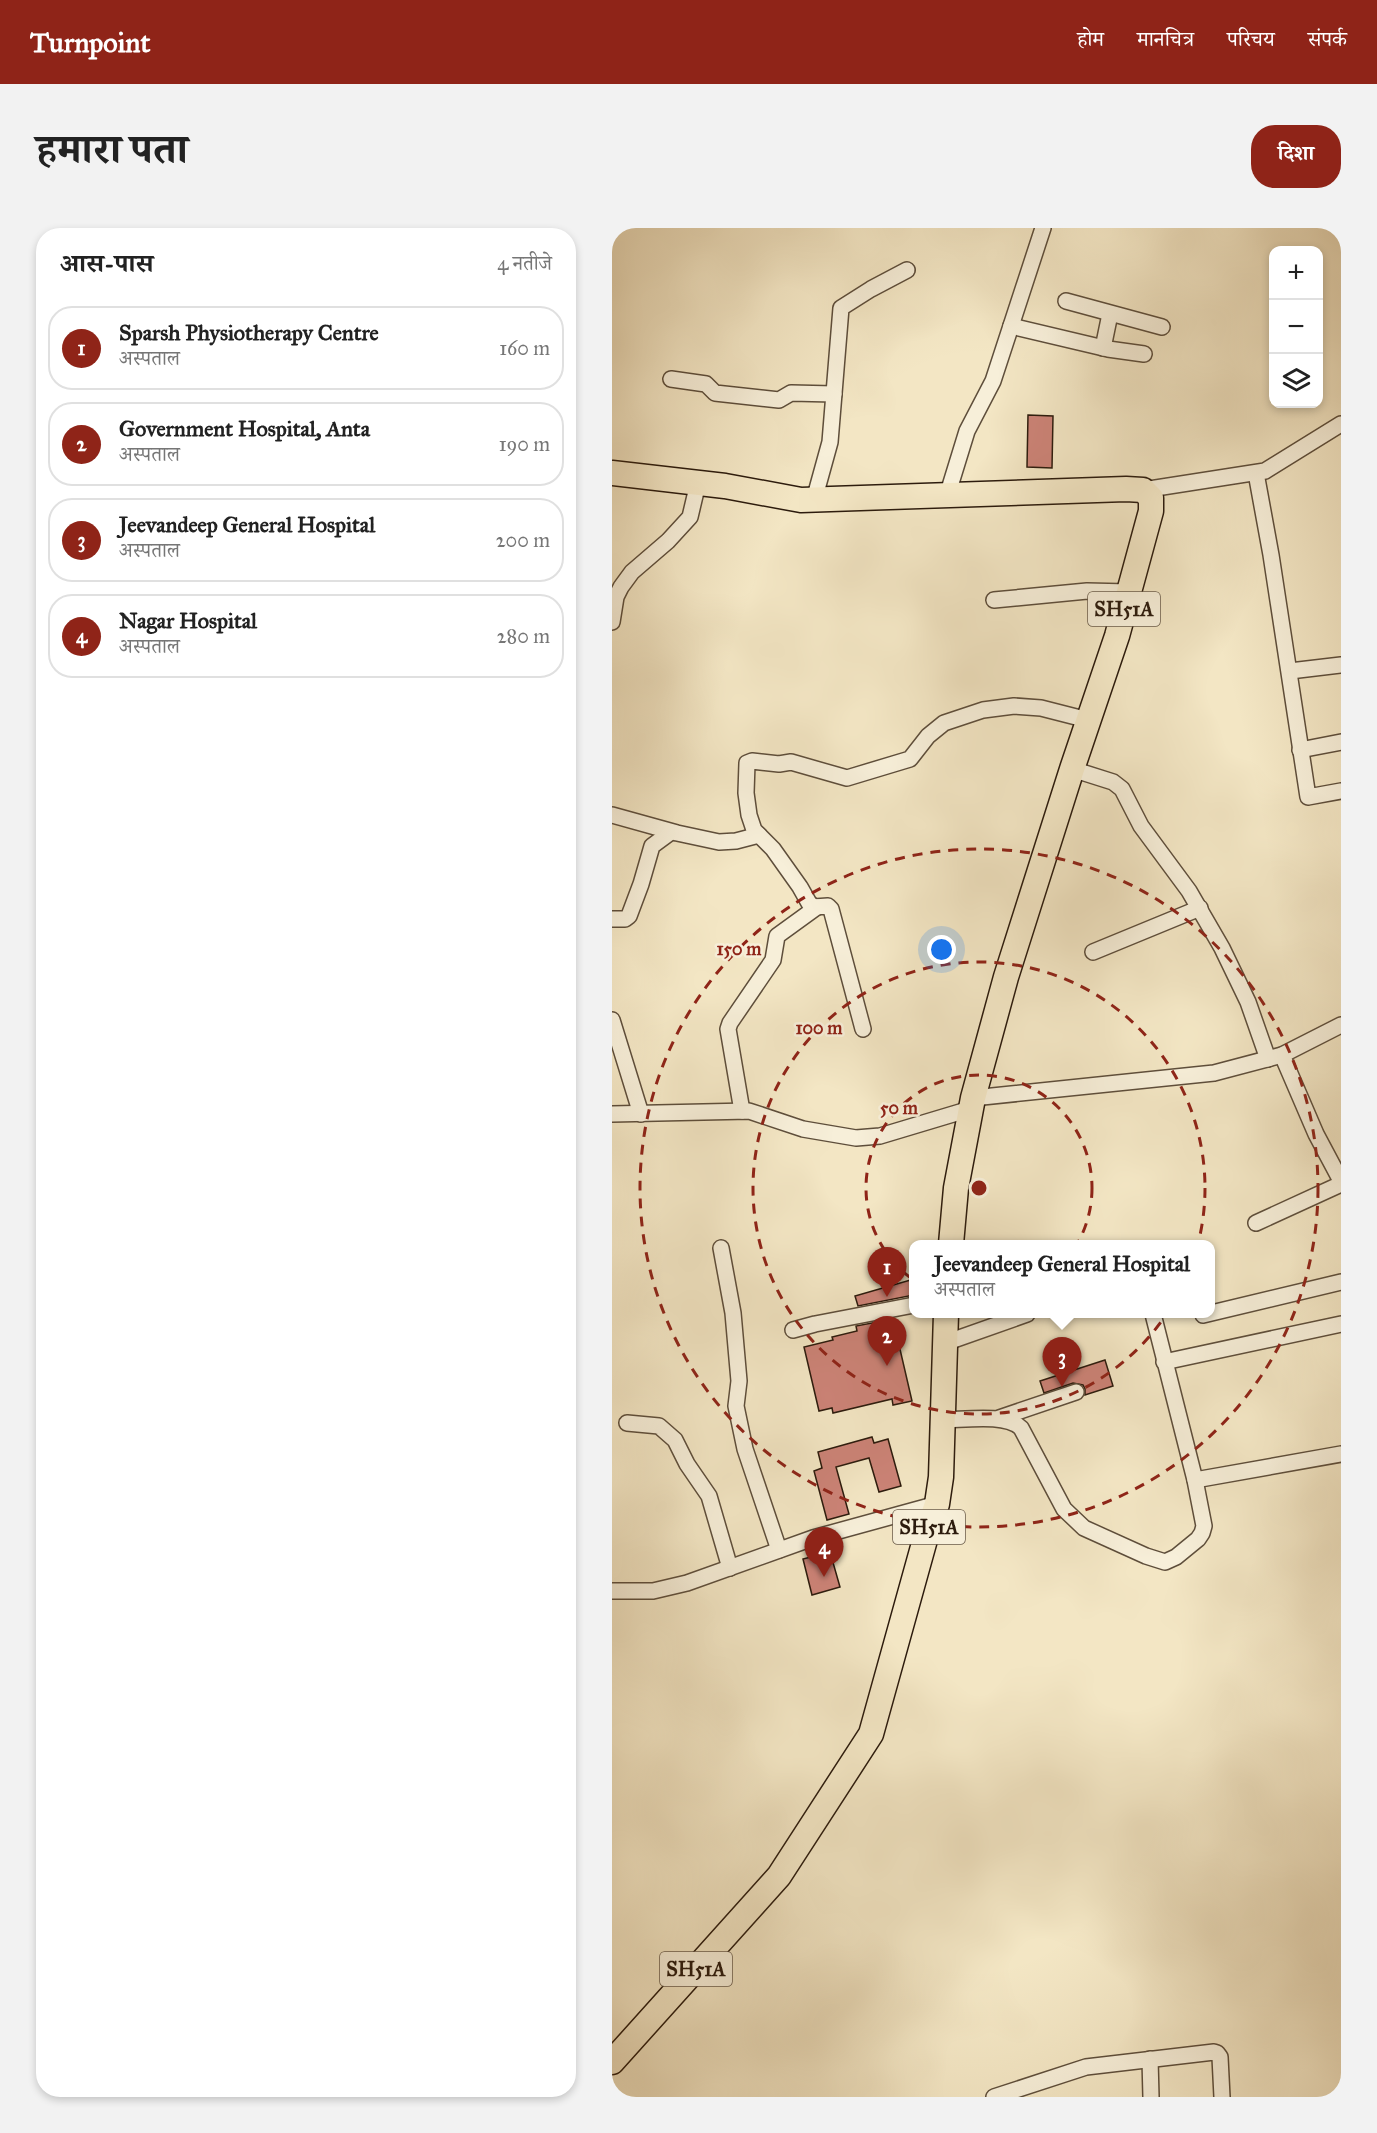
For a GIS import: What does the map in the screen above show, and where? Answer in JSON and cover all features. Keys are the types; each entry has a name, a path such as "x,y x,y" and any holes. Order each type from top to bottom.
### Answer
{"main road":[{"path":"612,473 731,487 792,499 814,500 1143,490"},
{"name":"SH51A","path":"951,1240 956,1188 971,1104 1006,976 1071,769 1117,636 1152,507 1151,498 1143,490"},
{"name":"SH51A","path":"612,2062 779,1876 871,1734 923,1546 937,1504 943,1452 946,1318"}],"street":[{"path":"947,496 968,431 993,381 1043,228"},
{"path":"814,500 830,442 841,308 907,270"},
{"path":"1066,301 1162,327"},
{"path":"1103,348 1110,314"},
{"path":"1011,326 1103,348 1144,354"},
{"path":"671,379 706,384 715,393 779,400 791,393 834,394"},
{"path":"1143,490 1256,473 1270,468 1341,424"},
{"path":"1256,473 1309,797 1341,791"},
{"path":"612,622 616,597 632,572 668,541 690,518 698,483"},
{"path":"994,600 1086,591 1129,592"},
{"path":"1290,671 1341,665"},
{"path":"863,1029 831,909 828,906 817,907 808,903 800,887 773,849 754,830 746,793 747,765 750,761 779,764 791,762 847,778 910,759 928,736 944,723 983,710 1014,706 1041,708 1088,720"},
{"path":"1300,750 1341,742"},
{"path":"1071,769 1119,785 1147,836 1200,908 1235,973 1255,1020 1341,1183 1256,1223"},
{"path":"612,815 670,832 719,842 736,841 759,835"},
{"path":"612,919 623,920 629,916 652,846 670,832"},
{"path":"742,1111 729,1029 730,1023 773,960 777,936 817,907"},
{"path":"1093,952 1200,908"},
{"path":"612,1020 640,1114"},
{"path":"612,1114 742,1111 803,1129 856,1138 880,1136 971,1104 1214,1073 1275,1057 1341,1025"},
{"path":"721,1248 733,1313 740,1382 736,1406 745,1449 779,1550"},
{"path":"1215,1312 1341,1282"},
{"path":"793,1330 909,1306"},
{"path":"945,1343 1015,1318"},
{"path":"943,1420 1012,1421 1021,1428 1064,1509 1076,1523 1110,1540 1162,1561 1170,1560 1202,1533 1203,1522 1195,1479 1154,1318"},
{"path":"1164,1362 1341,1324"},
{"path":"996,1419 1076,1392"},
{"path":"627,1423 660,1427 675,1440 687,1464 709,1496 730,1568"},
{"path":"1195,1479 1341,1454"},
{"path":"612,1591 652,1591 687,1583 829,1533 937,1504"},
{"path":"994,2097 1086,2067 1217,2053 1220,2057 1222,2097"},
{"path":"1150,2059 1151,2097"}],"building":[{"path":"1028,415 1053,416 1052,468 1027,467"},
{"path":"909,1280 909,1296 858,1306 855,1296"},
{"path":"893,1319 912,1401 893,1405 892,1399 833,1413 832,1408 819,1411 804,1347 857,1331 856,1326"},
{"path":"1105,1360 1113,1386 1085,1395 1083,1385 1073,1383 1044,1393 1040,1381"},
{"path":"872,1437 874,1443 888,1439 901,1486 879,1492 869,1458 836,1467 849,1514 827,1520 814,1471 822,1468 818,1452"},
{"path":"830,1552 840,1587 812,1595 803,1559"}],"place":[{"name":"Sparsh Physiotherapy Centre","path":"887,1297"},
{"name":"Government Hospital, Anta","path":"887,1366"},
{"name":"Jeevandeep General Hospital","path":"1062,1387"},
{"name":"Nagar Hospital","path":"824,1577"}]}
